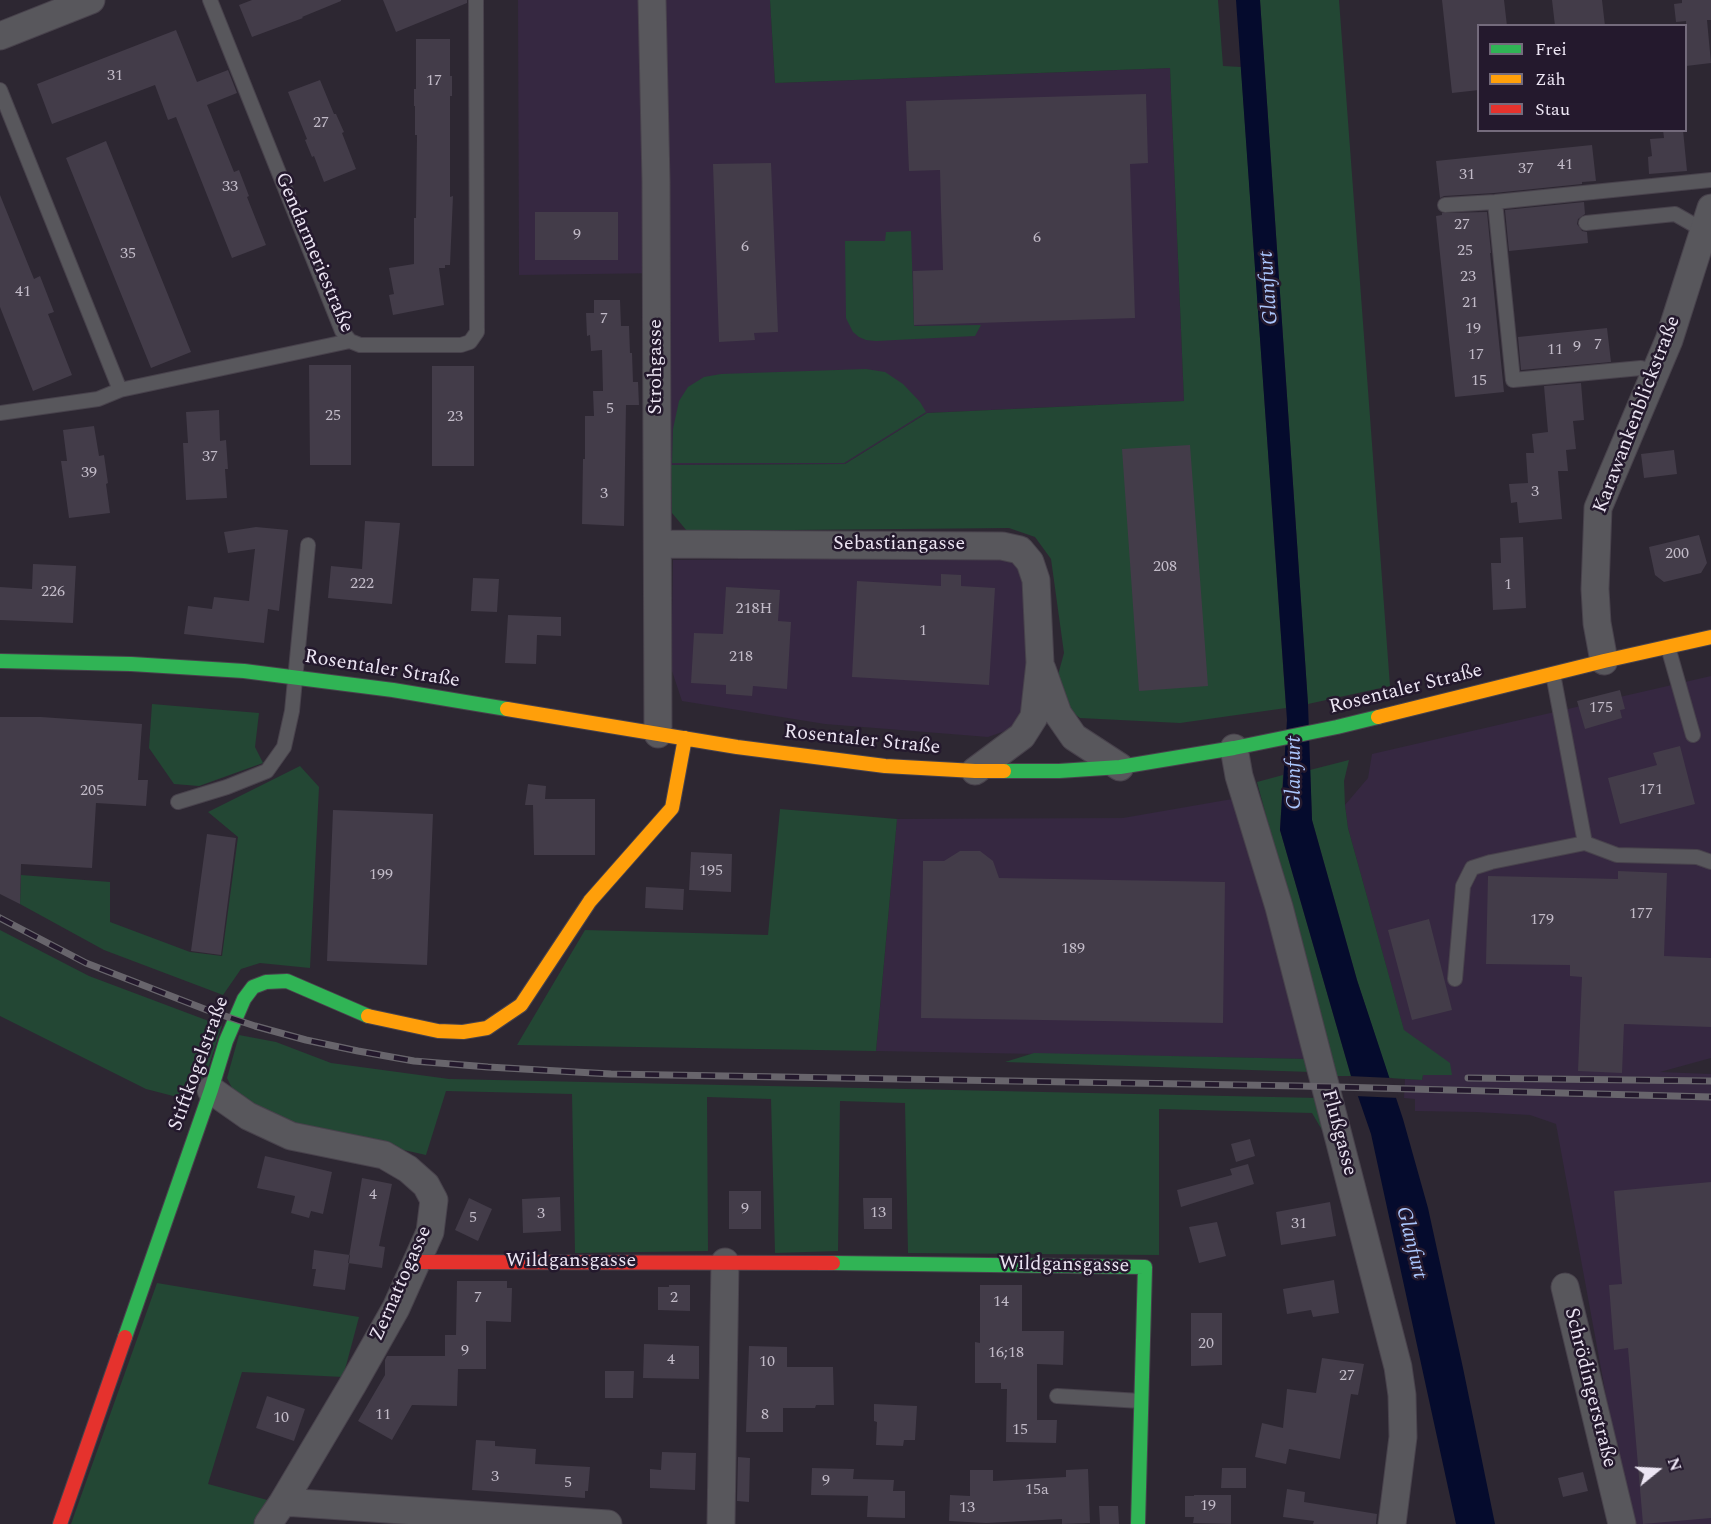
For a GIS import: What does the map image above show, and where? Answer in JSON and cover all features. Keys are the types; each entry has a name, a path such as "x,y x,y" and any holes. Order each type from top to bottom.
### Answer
{"street":[{"path":"0,36 91,0"},
{"name":"Strohgasse","path":"652,0 656,181 658,734"},
{"name":"Karawankenblickstraße","path":"1604,661 1597,623 1595,589 1598,508 1669,340 1707,219"},
{"name":"Sebastiangasse","path":"658,544 1002,546 1020,550 1030,562 1036,580 1040,663 1034,717 1022,736 975,771"},
{"name":"Rosentaler Straße","path":"0,661 130,664 244,671 393,690 658,734 885,766 975,771 1059,771 1120,767 1337,728 1604,661 1711,637"},
{"name":"Sebastiangasse","path":"1040,663 1058,714 1074,737 1120,767"},
{"name":"Stiftkogelstraße","path":"60,1524 226,1041 243,999 253,987 266,982 286,981 370,1017 438,1031 463,1032 488,1028 521,1005 590,901 672,808 685,738"},
{"name":"Flußgasse","path":"1243,746 1239,776 1279,908 1398,1367 1402,1395 1402,1437 1392,1524"},
{"name":"Zernattogasse","path":"211,1090 248,1116 291,1136 384,1155 408,1168 426,1185 434,1200 430,1232 391,1318 268,1524"},
{"name":"Wildgansgasse","path":"417,1262 725,1262 1144,1267 1138,1524"},
{"path":"721,1524 725,1262"},
{"name":"Schrödingerstraße","path":"1565,1287 1622,1524"},
{"path":"283,1502 608,1524"}],"lane":[{"name":"Gendarmeriestraße","path":"210,0 342,331 350,341 360,345 461,345 470,342 477,332 476,0"},
{"path":"0,90 120,390"},
{"path":"1445,206 1711,180"},
{"path":"1495,202 1513,380 1641,368 1656,372"},
{"path":"1586,223 1675,214 1707,219"},
{"path":"0,413 98,399 120,390 350,341"},
{"path":"178,802 227,788 267,771 284,747 292,711 308,545"},
{"path":"1668,646 1693,735"},
{"path":"1553,674 1585,843"},
{"path":"1455,979 1463,886 1472,868 1585,843 1617,855 1697,857 1711,862"},
{"path":"1057,1396 1140,1401"}],"shaded area":[{"path":"518,0 770,0 775,83 1170,68 1184,401 927,413 845,464 671,465 671,308 664,307 664,273 519,275"},
{"path":"1006,557 1021,565 1026,581 1031,694 1019,721 1005,731 988,737 825,724 682,701 671,668 673,560"},
{"path":"1711,676 1711,1058 1660,1072 1711,1074 1711,1524 1634,1524 1618,1461 1556,1124 1530,1115 1415,1111 1415,1099 1404,1098 1405,1079 1422,1080 1423,1075 1452,1075 1422,1044 1404,1031 1348,828 1345,805 1368,778 1372,754"},
{"path":"1238,798 1308,1059 876,1051 897,819 1123,818"}],"green space":[{"path":"770,0 1218,0 1223,66 1241,67 1286,708 1180,723 1080,718 1064,706 1058,675 1064,653 1051,559 1035,537 1009,528 687,531 672,513 671,465 845,464 927,413 1184,401 1170,68 775,83"},
{"path":"1260,0 1339,0 1390,686 1308,704"},
{"path":"911,231 914,326 981,325 975,336 876,341 866,340 853,332 846,318 845,241 885,241 886,232"},
{"path":"866,369 885,372 903,384 926,412 844,463 672,463 673,429 679,401 688,387 704,377 721,374"},
{"path":"152,704 259,713 255,747 263,763 199,786 174,784 149,748"},
{"path":"1349,760 1344,781 1348,828 1404,1030 1450,1063 1452,1075 1423,1075 1422,1080 1389,1078 1357,980 1312,820 1310,770"},
{"path":"300,766 319,787 310,968 260,963 241,969 223,995 104,950 20,904 21,875 110,882 110,922 190,952 222,956 238,837 208,812"},
{"path":"1283,775 1280,830 1351,1076 1336,1076 1257,782"},
{"path":"780,809 897,819 876,1051 517,1045 585,930 768,935"},
{"path":"0,930 89,976 222,1026 201,1090 181,1098 146,1089 0,1016"},
{"path":"239,1035 276,1042 331,1063 449,1079 1319,1098 1329,1142 1312,1113 1159,1109 1159,1255 908,1253 905,1103 840,1101 838,1251 775,1253 771,1099 707,1097 708,1251 575,1253 572,1094 446,1091 426,1155 284,1123 235,1094 227,1078"},
{"path":"1034,1053 1308,1059 1312,1072 1005,1062"},
{"path":"157,1283 359,1317 343,1377 242,1372 208,1484 271,1501 255,1524 71,1524"}],"water":[{"name":"Glanfurt","path":"1236,0 1260,0 1308,704 1312,820 1357,980 1403,1119 1428,1208 1495,1524 1456,1524 1371,1134 1351,1076 1280,830 1287,720"}],"pier":[{"path":"1348,1076 1392,1078 1399,1098 1355,1096"}],"building":[{"path":"252,0 341,1 252,37 239,5"},
{"path":"383,0 467,0 467,3 396,32"},
{"path":"1442,0 1504,0 1507,24 1477,24 1477,90 1452,93"},
{"path":"1552,0 1602,0 1605,24 1555,24"},
{"path":"1682,0 1711,0 1711,20 1707,20 1711,63 1687,66 1687,24 1686,21 1676,22 1674,4 1682,3"},
{"path":"176,30 197,82 228,70 237,93 207,105 234,172 239,170 266,245 232,258 176,117 168,120 155,85 52,124 37,84"},
{"path":"416,39 450,39 452,96 450,96 450,197 453,196 450,265 439,268 444,305 393,315 389,295 394,294 389,268 414,264 417,135 415,135 414,106"},
{"path":"320,80 344,132 342,133 356,169 324,182 305,140 307,139 288,92"},
{"path":"1146,94 1148,163 1130,164 1135,318 914,325 913,271 943,270 940,170 909,171 906,101"},
{"path":"1663,132 1683,132 1687,171 1649,174 1648,157 1652,156 1650,139 1664,138"},
{"path":"106,141 191,352 151,368 66,158"},
{"path":"1592,145 1596,181 1440,198 1436,161"},
{"path":"771,163 778,332 754,333 755,340 719,342 713,164"},
{"path":"0,195 34,279 40,276 54,312 48,314 72,375 33,391 0,307"},
{"path":"1584,202 1585,214 1578,219 1577,224 1582,231 1587,232 1588,243 1509,251 1505,210"},
{"path":"535,212 618,212 618,260 535,260"},
{"path":"1487,212 1504,392 1455,397 1436,216 1442,213"},
{"path":"594,300 620,300 621,326 629,326 633,382 638,382 639,405 626,405 624,526 582,524 585,416 594,416 593,391 603,391 602,350 591,351 590,335 587,336 586,313 594,313"},
{"path":"1607,328 1611,362 1521,370 1518,337"},
{"path":"309,365 351,365 351,465 310,465"},
{"path":"432,366 474,366 474,466 432,466"},
{"path":"1581,383 1584,420 1573,421 1576,449 1566,450 1568,471 1558,471 1562,519 1519,523 1517,502 1511,503 1509,484 1528,483 1526,453 1534,453 1532,434 1548,432 1544,386"},
{"path":"219,410 220,441 226,440 227,498 186,500 183,443 188,443 186,412"},
{"path":"94,426 99,456 104,455 110,513 69,518 61,461 67,461 63,430"},
{"path":"1190,445 1208,686 1139,691 1122,449"},
{"path":"1674,450 1677,474 1644,478 1641,454"},
{"path":"365,521 400,523 392,604 328,598 331,566 362,569"},
{"path":"256,527 288,530 279,611 268,609 264,643 184,634 188,606 212,609 214,597 249,601 255,549 228,553 224,532"},
{"path":"1699,535 1707,563 1701,573 1664,582 1655,575 1649,547"},
{"path":"1523,537 1526,608 1493,610 1491,563 1501,563 1500,538"},
{"path":"33,564 76,566 73,623 0,620 0,587 32,589"},
{"path":"941,574 961,575 961,586 995,588 989,685 852,677 857,581 941,586"},
{"path":"473,578 499,579 497,612 471,611"},
{"path":"726,587 780,590 778,621 791,622 787,689 753,686 752,696 726,694 726,685 691,683 694,633 723,634"},
{"path":"508,615 561,617 561,636 537,635 536,664 505,663"},
{"path":"1620,690 1625,709 1620,710 1622,718 1585,729 1577,701"},
{"path":"0,717 41,717 142,724 138,780 148,780 146,806 96,803 92,868 21,864 20,904 0,894"},
{"path":"1680,746 1695,804 1620,824 1608,778 1657,765 1653,753"},
{"path":"528,784 546,786 545,799 595,799 595,855 534,855 533,805 525,805"},
{"path":"333,810 433,814 427,965 327,961"},
{"path":"207,834 236,838 221,955 191,951"},
{"path":"960,851 980,851 993,861 999,878 1225,882 1223,1023 921,1018 923,861 944,861"},
{"path":"691,852 732,854 731,892 689,890"},
{"path":"1618,871 1667,873 1664,956 1711,958 1711,1027 1624,1024 1622,1073 1578,1071 1582,977 1570,976 1570,965 1486,964 1488,876 1618,879"},
{"path":"646,887 684,889 683,910 645,908"},
{"path":"1429,919 1452,1010 1412,1020 1388,930"},
{"path":"1250,1139 1255,1156 1236,1162 1231,1144"},
{"path":"265,1156 332,1172 323,1214 311,1211 309,1218 291,1213 295,1196 257,1188"},
{"path":"1248,1164 1254,1184 1181,1207 1177,1190 1232,1175 1230,1169"},
{"path":"362,1178 392,1184 379,1246 385,1247 382,1268 348,1263"},
{"path":"1711,1182 1711,1518 1643,1524 1628,1348 1614,1350 1609,1285 1622,1284 1614,1191"},
{"path":"729,1191 761,1191 761,1229 729,1229"},
{"path":"560,1197 561,1231 523,1233 522,1199"},
{"path":"469,1198 492,1209 478,1241 455,1230"},
{"path":"863,1198 892,1198 892,1229 864,1229"},
{"path":"1330,1202 1336,1236 1281,1245 1276,1212"},
{"path":"1217,1222 1226,1256 1199,1263 1189,1227"},
{"path":"314,1250 350,1255 345,1290 313,1286 316,1269 312,1269"},
{"path":"1334,1280 1339,1313 1313,1317 1311,1310 1287,1314 1283,1289"},
{"path":"457,1281 507,1281 507,1288 512,1288 511,1322 486,1321 486,1369 458,1369 457,1406 412,1405 392,1440 358,1421 385,1375 387,1356 445,1356 445,1335 456,1335"},
{"path":"669,1285 690,1285 690,1311 658,1310 658,1287 669,1287"},
{"path":"980,1285 1022,1285 1022,1331 1064,1331 1063,1365 1037,1364 1037,1420 1057,1420 1056,1443 1006,1442 1007,1389 1001,1389 1001,1383 975,1383 975,1342 980,1343"},
{"path":"1191,1313 1222,1313 1222,1365 1191,1366"},
{"path":"644,1344 699,1346 699,1379 643,1378"},
{"path":"749,1346 787,1347 787,1367 833,1367 834,1405 816,1405 815,1408 783,1408 783,1432 746,1432"},
{"path":"1322,1358 1364,1364 1358,1395 1351,1394 1340,1459 1289,1449 1286,1464 1255,1457 1262,1423 1283,1428 1287,1389 1316,1393"},
{"path":"605,1371 634,1371 633,1398 605,1398"},
{"path":"267,1396 305,1409 294,1441 256,1428"},
{"path":"874,1404 917,1406 915,1440 904,1440 903,1446 876,1445 877,1422 874,1421"},
{"path":"476,1440 495,1441 495,1446 536,1449 535,1464 590,1467 588,1491 585,1491 585,1498 472,1490"},
{"path":"662,1452 696,1453 695,1490 650,1488 650,1469 661,1470"},
{"path":"738,1457 750,1458 749,1502 737,1501"},
{"path":"812,1468 854,1469 853,1479 894,1480 893,1491 905,1491 905,1518 867,1517 868,1496 811,1495"},
{"path":"1222,1468 1246,1468 1246,1488 1221,1488"},
{"path":"1088,1469 1090,1523 1062,1524 1062,1519 986,1523 949,1521 950,1495 970,1496 970,1470 993,1470 993,1481 1066,1477 1066,1470"},
{"path":"1583,1472 1588,1491 1563,1497 1558,1478"},
{"path":"1287,1489 1305,1492 1304,1502 1377,1514 1376,1524 1313,1524 1314,1521 1283,1517"},
{"path":"1231,1495 1231,1524 1193,1523 1194,1517 1185,1517 1185,1496"},
{"path":"1099,1506 1118,1506 1119,1524 1100,1524"}],"railway":[{"path":"0,918 86,963 207,1010 306,1040 414,1061 611,1074 1300,1086 1711,1097"},
{"path":"1468,1078 1711,1081"}],"traffic: fast":[{"path":"0,661 131,664 244,671 393,690 507,709"},
{"path":"1004,771 1059,771 1120,767 1234,748 1378,717"},
{"path":"125,1337 226,1041 244,999 253,987 266,982 287,981 368,1016"},
{"path":"833,1263 1145,1267 1138,1524"}],"traffic: slow":[{"path":"1378,717 1711,637"},
{"path":"507,709 737,747 885,766 1004,771"},
{"path":"368,1016 438,1031 463,1032 487,1028 521,1005 590,901 672,808 685,738"}],"traffic: jam":[{"path":"417,1262 833,1263"},
{"path":"60,1524 125,1337"}]}
